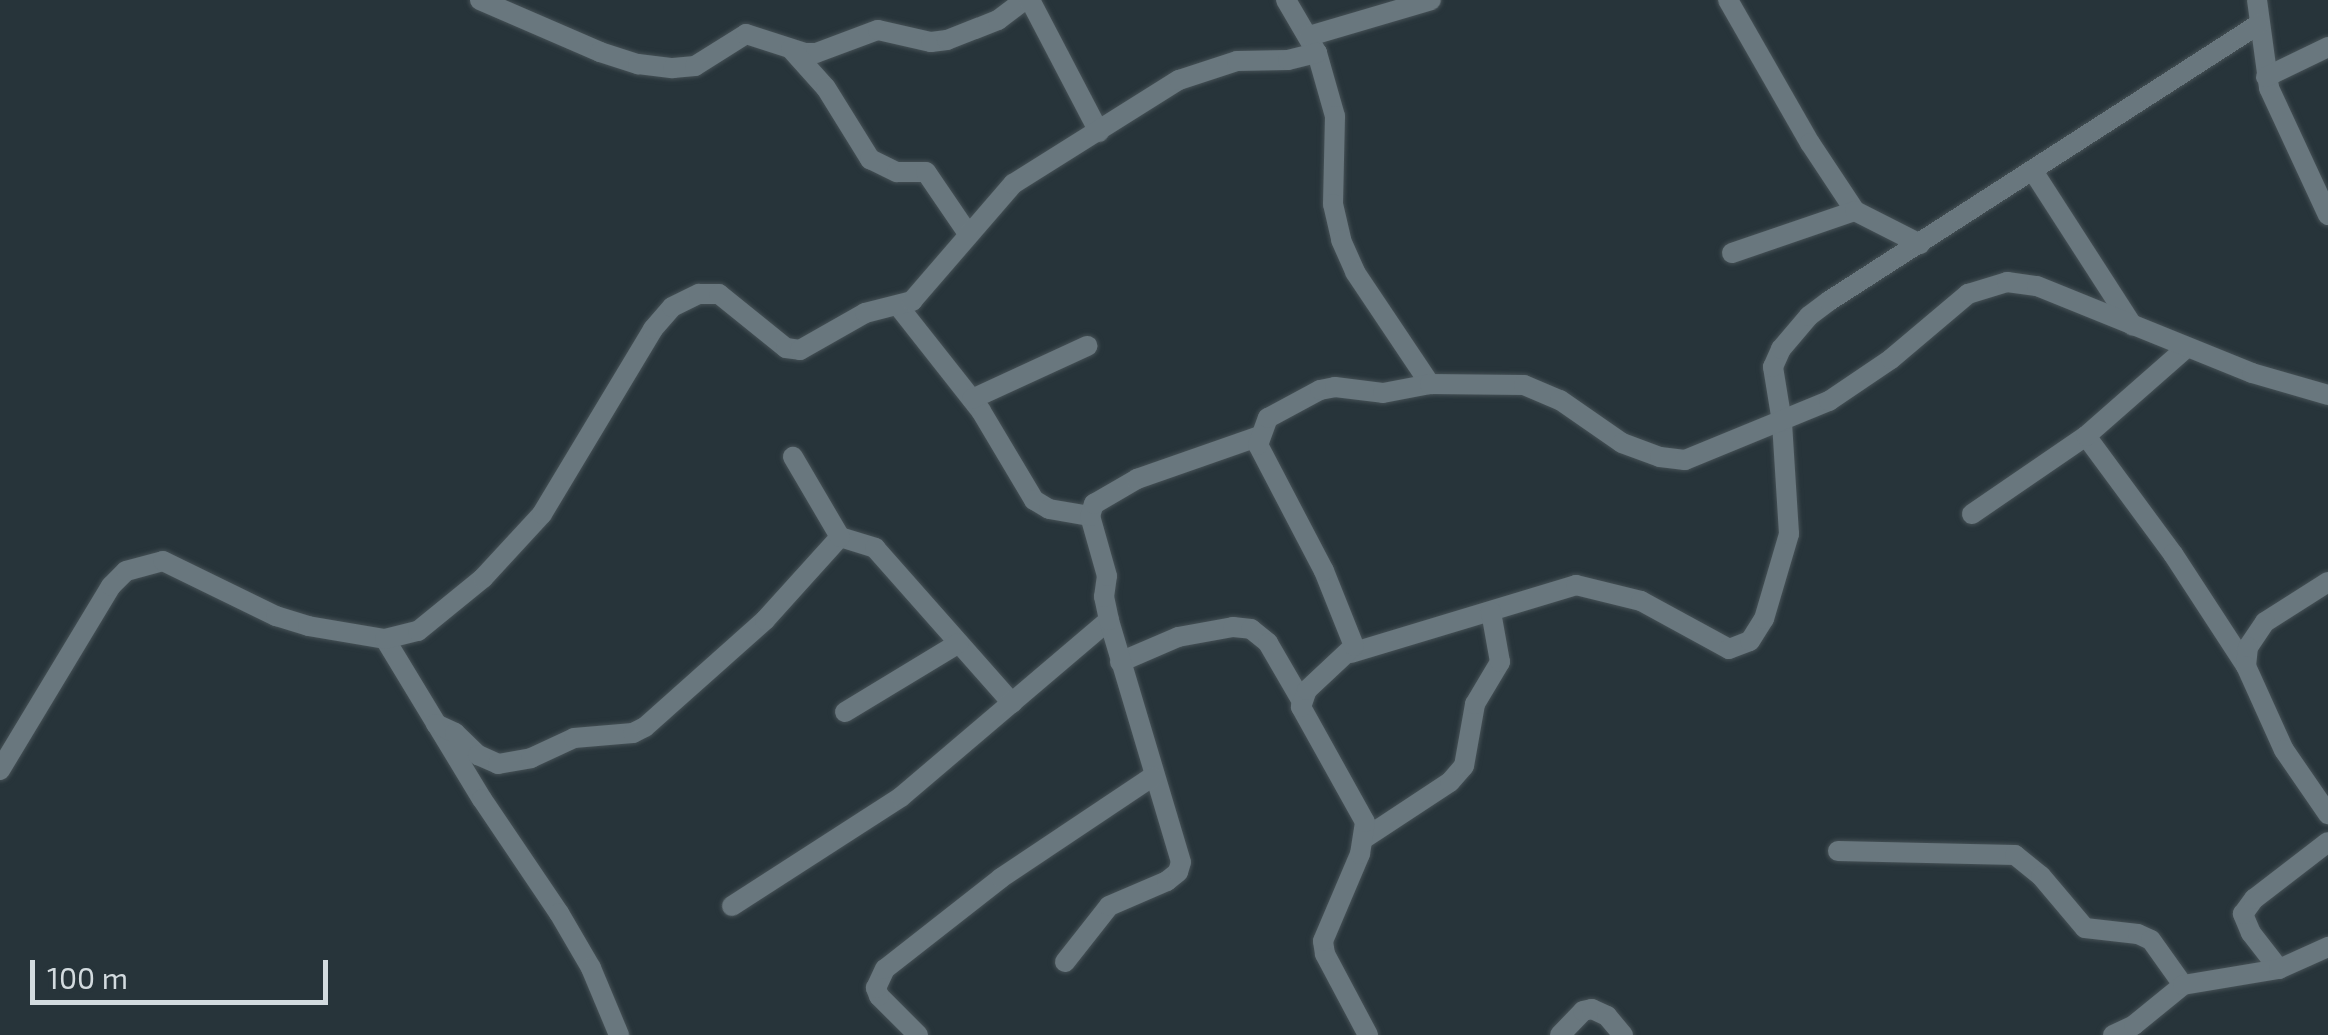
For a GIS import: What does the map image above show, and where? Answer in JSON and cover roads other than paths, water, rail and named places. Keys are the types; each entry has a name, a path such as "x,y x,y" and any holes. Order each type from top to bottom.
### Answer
{"street":[{"path":"480,0 638,64 695,66 746,34 791,50 816,53 878,30 931,42 947,40 998,20 1028,0 1100,132"},
{"path":"1286,0 1313,44 1335,116 1333,190 1341,240 1355,272 1430,384"},
{"path":"0,770 111,586 126,571 146,562 162,561 276,616 385,639 418,632 483,578 542,514 572,472 653,328 672,307 699,294 719,294 786,348 800,350 865,313 900,307 935,278 1013,184 1179,80 1214,66 1313,44 1432,0"},
{"path":"1728,0 1810,143 1855,211 1920,244"},
{"path":"2257,0 2266,77 2282,122 2328,215"},
{"path":"1301,700 1313,683 1351,653 1576,585 1641,601 1730,649 1750,641 1764,619 1789,534 1782,422 1773,367 1781,349 1809,316 2259,24"},
{"path":"2266,77 2328,46"},
{"path":"791,50 826,88 870,159 897,172 926,172 969,235"},
{"path":"2033,171 2134,328"},
{"path":"1732,253 1855,211"},
{"path":"1065,962 1110,906 1178,872 1181,850 1152,777 1120,662 1104,597 1107,576 1090,516 1102,496 1137,479 1257,438 1268,418 1320,390 1349,387 1383,392 1430,384 1524,384 1560,400 1622,443 1660,457 1686,460 1829,401 1968,294 2007,282 2038,286 2186,348 2328,394"},
{"path":"900,307 972,399 1034,500 1048,509 1090,516"},
{"path":"972,399 1087,346"},
{"path":"1972,514 2086,436 2186,348"},
{"path":"2086,436 2173,554 2246,666 2284,750 2328,814"},
{"path":"1257,438 1324,571 1352,636 1351,653"},
{"path":"793,457 840,538 875,548 1012,703"},
{"path":"436,724 455,733 478,756 498,764 530,758 574,738 633,733 765,620 840,538"},
{"path":"2246,666 2248,647 2265,622 2328,582"},
{"path":"1365,838 1450,782 1464,766 1476,704 1500,662 1491,612"},
{"path":"732,906 901,798 1109,620"},
{"path":"1120,662 1178,637 1233,627 1251,629 1268,642 1301,700 1307,722 1365,822 1365,838 1323,941 1368,1035"},
{"path":"385,639 567,926 591,968 619,1035"},
{"path":"844,712 959,643"},
{"path":"918,1035 879,996 879,976 885,969 1001,878 1152,777"},
{"path":"2279,969 2250,933 2243,914 2254,900 2328,842"},
{"path":"1838,850 2014,855 2041,876 2085,928 2138,934 2150,940 2183,986"},
{"path":"2113,1035 2183,986 2279,969 2328,947"},
{"path":"1560,1035 1582,1011 1592,1008 1607,1016 1623,1035"}]}
